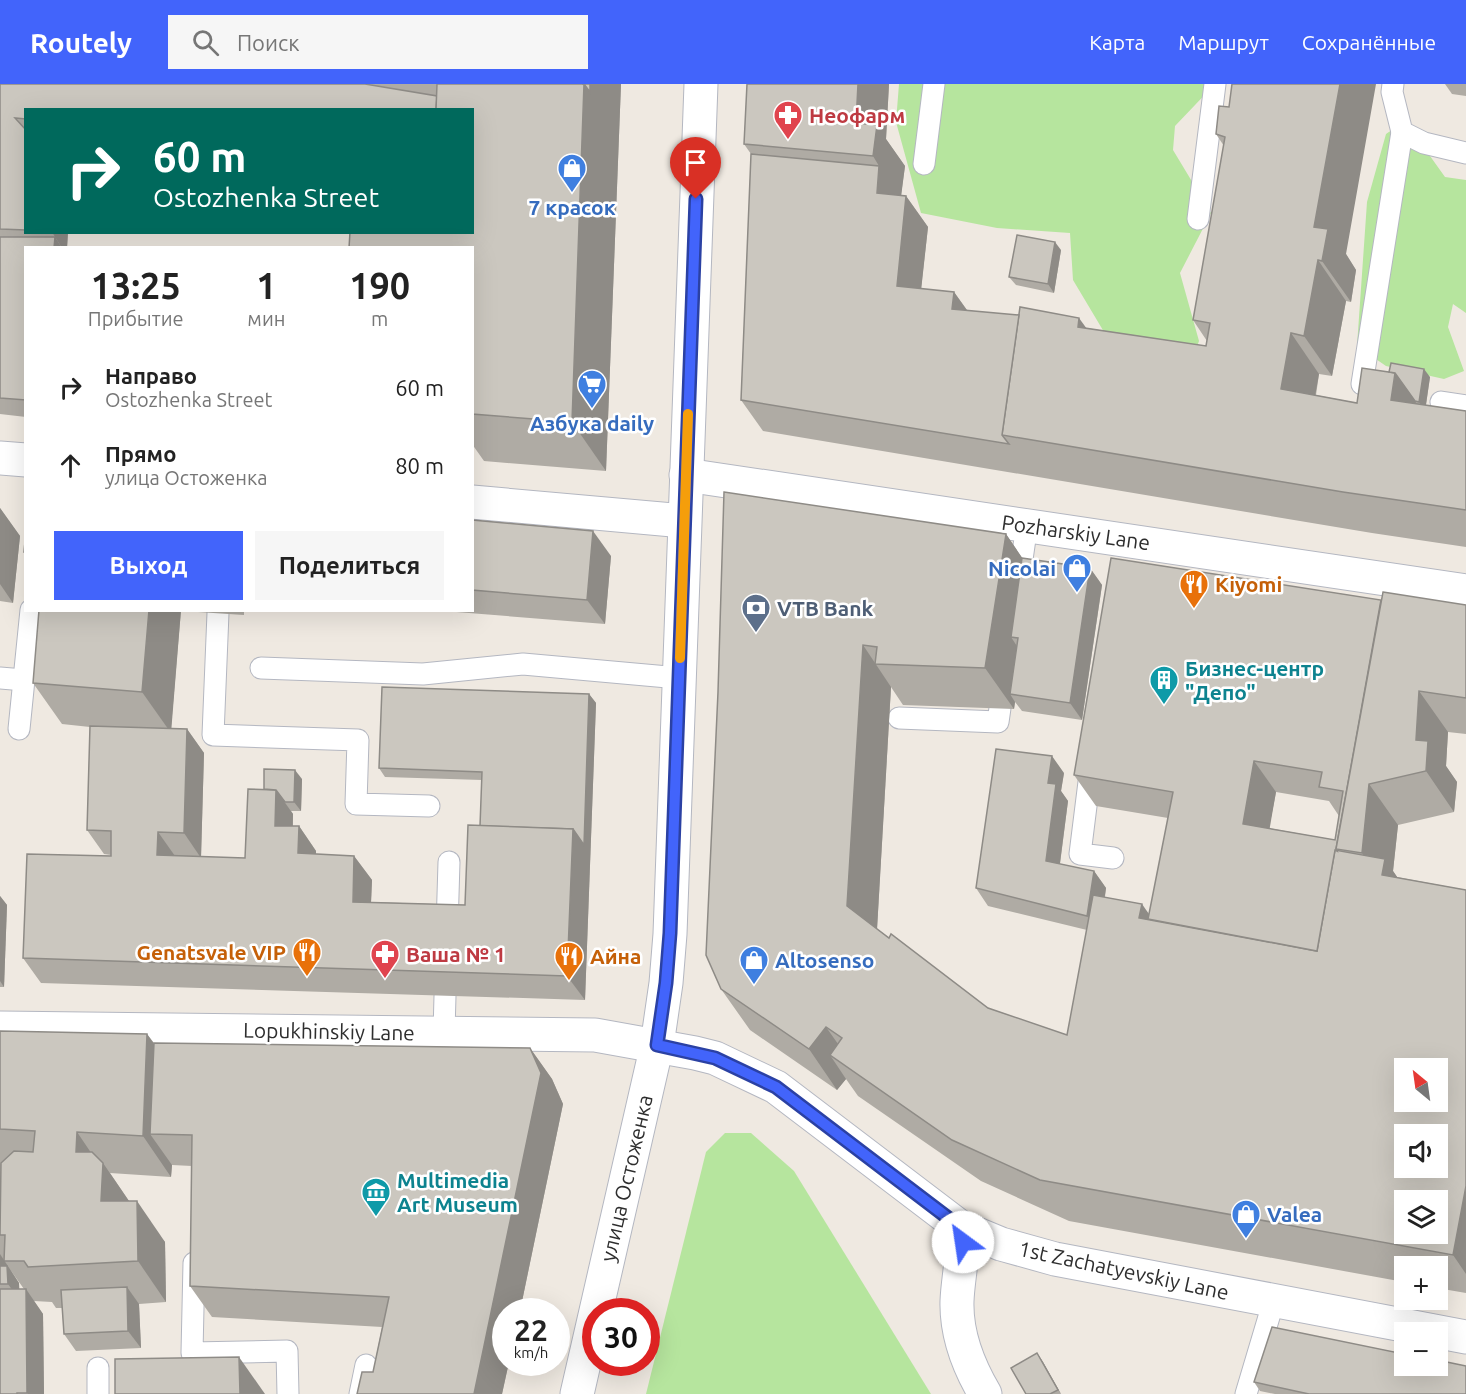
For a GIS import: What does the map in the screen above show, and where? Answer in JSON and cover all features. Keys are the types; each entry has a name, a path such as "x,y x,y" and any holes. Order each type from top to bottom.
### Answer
{"street":[{"path":"474,502 684,521 700,84"},
{"path":"0,458 24,460"},
{"name":"Pozharskiy Lane","path":"686,475 1027,525 1123,548 1391,589 1466,591"},
{"name":"улица Остоженка","path":"577,1394 657,1045 666,983 670,933 684,521"},
{"name":"Lopukhinskiy Lane","path":"5,1035 200,1040 444,1032 595,1035 657,1045"},
{"name":"1st Zachatyevskiy Lane","path":"657,1045 715,1058 776,1087 960,1227 1000,1244 1055,1259 1466,1337"},
{"path":"960,1227 963,1242 957,1302 961,1331 967,1361 985,1394"}],"lane":[{"path":"924,164 934,84"},
{"path":"1198,219 1215,84"},
{"path":"1362,384 1402,132 1392,92 1393,84"},
{"path":"1402,132 1424,144 1466,153"},
{"path":"1442,402 1466,406"},
{"path":"1020,573 1027,525"},
{"path":"20,729 31,612"},
{"path":"218,613 213,735 358,740 356,804 429,806"},
{"path":"261,668 423,674 523,664 679,678"},
{"path":"0,678 24,680"},
{"path":"899,718 998,722 1000,708"},
{"path":"1094,744 1080,854 1113,858"},
{"path":"447,928 449,862"},
{"path":"444,1032 445,996"},
{"path":"194,1248 192,1353 287,1351 288,1394"},
{"path":"1246,1394 1274,1300"},
{"path":"360,1394 366,1365"},
{"path":"98,1368 98,1394"}],"green space":[{"path":"899,84 1215,84 1175,126 1173,150 1211,213 1180,273 1199,341 1190,366 1110,342 1073,280 1070,233 997,228 921,213 896,122"},
{"path":"1405,121 1445,177 1466,180 1466,313 1453,304 1448,327 1464,371 1444,379 1386,366 1357,346 1367,202 1386,134"},
{"path":"725,1133 751,1133 794,1171 931,1394 646,1394 650,1376 660,1376 660,1338 706,1152"}],"building":[{"path":"0,84 365,84 437,96 436,108 24,108 24,119 15,118 24,128 24,230 0,229"},
{"path":"437,84 584,84 572,422 474,414 474,246 349,246 350,234 474,234 474,108 436,108"},
{"path":"584,84 590,84 590,92"},
{"path":"747,84 858,84 856,123 877,125 873,156 744,144"},
{"path":"1232,84 1340,84 1314,227 1328,229 1322,261 1318,260 1304,336 1291,333 1281,389 1357,403 1362,368 1395,373 1391,400 1466,411 1466,510 1343,492 1002,435 1020,307 1079,318 1078,327 1206,346 1210,323 1193,320 1225,137 1216,134 1219,106 1229,107"},
{"path":"751,154 879,166 877,193 906,196 897,286 954,292 952,309 1019,315 1002,435 1009,444 741,400"},
{"path":"1017,235 1055,242 1048,284 1009,277"},
{"path":"0,237 55,237 54,246 24,246 24,400 0,398"},
{"path":"1391,363 1424,369 1419,402 1415,401 1395,373 1389,372"},
{"path":"724,492 1006,534 985,668 875,664 877,647 863,645 847,906 889,938 891,934 988,1008 1067,1035 1093,895 1142,904 1139,918 1317,951 1335,850 1385,859 1382,875 1466,890 1466,1186 1453,1255 1040,1180 952,1140 830,1055 842,1038 826,1027 809,1049 721,989 706,955"},
{"path":"474,520 593,531 587,600 474,590"},
{"path":"1022,558 1090,568 1070,703 1010,694 1018,638 1011,637"},
{"path":"1111,558 1381,600 1317,951 1148,919 1173,792 1074,775","holes":["1254,761 1322,772 1319,787 1343,791 1335,840 1243,824"]},
{"path":"1383,592 1466,605 1466,698 1419,691 1416,740 1428,741 1426,771 1369,784 1362,853 1336,849"},
{"path":"39,612 149,612 142,692 33,683"},
{"path":"382,687 589,694 584,845 573,829 480,826 482,772 379,768"},
{"path":"90,726 187,729 184,833 158,832 157,855 245,858 248,789 276,790 275,826 299,826 298,853 354,856 353,902 465,905 468,825 573,829 567,976 23,958 27,854 111,856 111,831 87,830"},
{"path":"996,749 1052,756 1048,783 1056,784 1046,861 1094,871 1087,916 976,888"},
{"path":"264,769 295,770 294,802 285,802 276,790 264,789"},
{"path":"0,1031 147,1034 143,1136 77,1132 76,1152 92,1152 103,1163 101,1201 137,1201 138,1261 28,1267 24,1261 4,1261 5,1235 0,1235 1,1163 14,1151 33,1152 35,1131 0,1129"},
{"name":"Multimedia Art Museum","path":"154,1043 530,1048 541,1073 494,1298 492,1298 474,1394 357,1394 362,1372 373,1372 389,1297 190,1286 192,1135 150,1134"},
{"path":"0,1266 7,1266 8,1284 0,1284"},
{"path":"127,1287 128,1331 64,1334 61,1290"},
{"path":"0,1289 26,1289 27,1393 0,1394"},
{"path":"1272,1327 1394,1352 1394,1376 1448,1376 1448,1362 1466,1366 1466,1394 1309,1394 1254,1382"},
{"path":"1037,1353 1058,1390 1050,1394 1026,1394 1011,1368"},
{"path":"239,1357 240,1394 115,1394 115,1359"}],"slow traffic":[{"path":"680,658 688,414"}],"place":[{"name":"Неофарм","path":"788,140"},
{"name":"7 красок","path":"572,194"},
{"name":"Азбука daily","path":"592,410"},
{"name":"Nicolai","path":"1077,594"},
{"name":"Kiyomi","path":"1194,610"},
{"name":"VTB Bank","path":"756,634"},
{"name":"Бизнес-центр \"Депо\"","path":"1164,706"},
{"name":"Genatsvale VIP","path":"307,978"},
{"name":"Ваша № 1","path":"385,980"},
{"name":"Айна","path":"569,982"},
{"name":"Altosenso","path":"754,986"},
{"name":"Multimedia Art Museum","path":"376,1218"},
{"name":"Valea","path":"1246,1240"}],"route":[{"path":"696,199 670,933 657,1045 715,1058 776,1087 960,1227 963,1242"}]}
